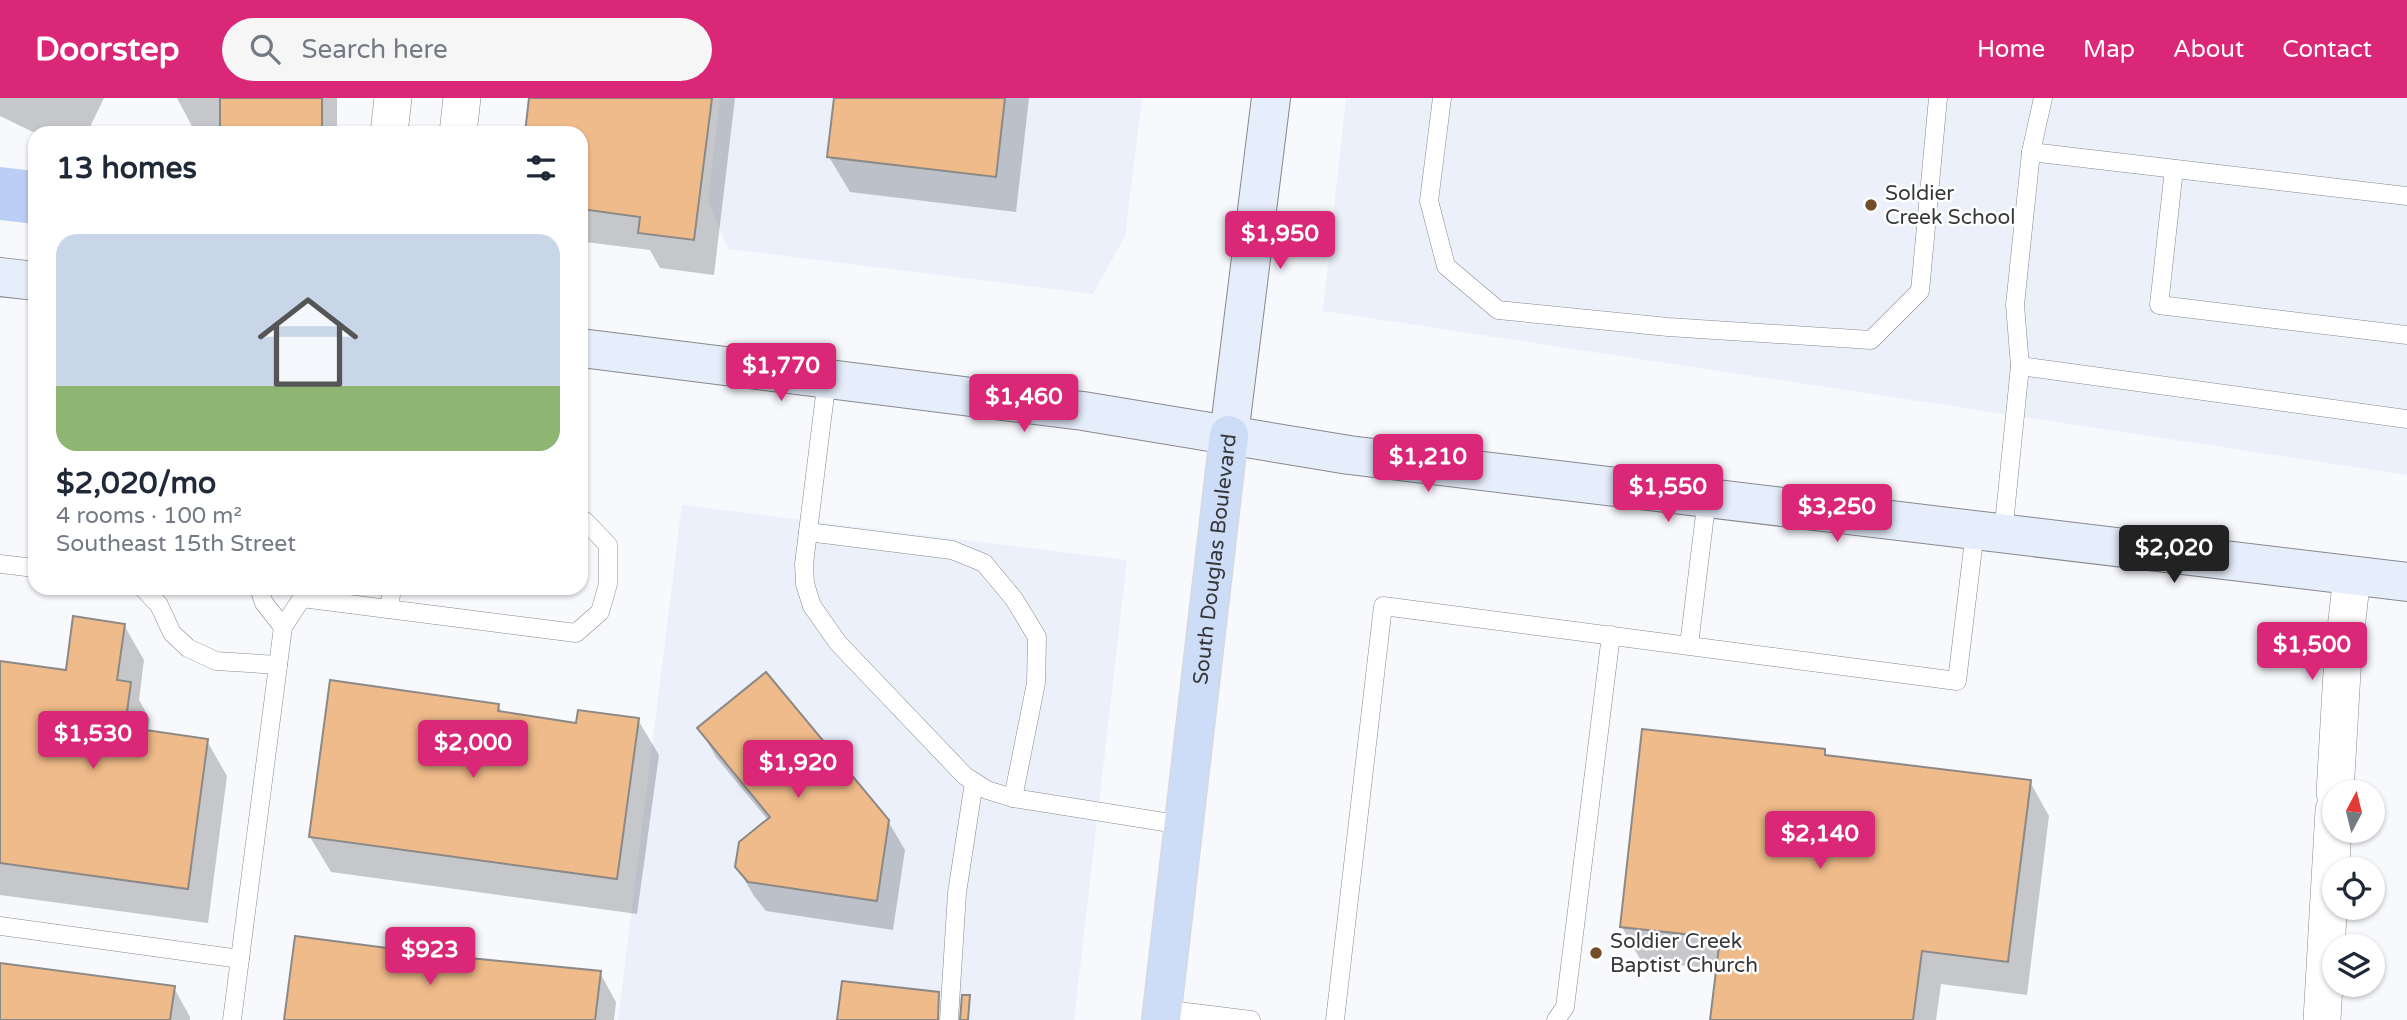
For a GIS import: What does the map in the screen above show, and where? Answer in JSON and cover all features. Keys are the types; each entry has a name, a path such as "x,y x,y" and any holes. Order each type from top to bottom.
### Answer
{"main road":[{"name":"South Douglas Boulevard","path":"1161,1014 1271,98"},
{"path":"0,277 28,280"},
{"path":"588,349 1083,411 1349,455 2407,582"}],"street":[{"path":"390,126 393,98"},
{"path":"459,126 462,98"},
{"path":"2336,780 2343,655 2352,576"},
{"path":"2322,1020 2332,844"}],"lane":[{"path":"1442,98 1429,201 1446,266 1498,310 1668,327 1871,340 1920,291 1938,98"},
{"path":"1335,1020 1383,606 1957,681 1989,533 2020,366 2015,305 2031,152 2043,98"},
{"path":"2031,152 2407,196"},
{"path":"2175,169 2159,305 2407,335"},
{"path":"2020,366 2407,419"},
{"path":"827,379 808,532 805,584 812,606 838,643 965,776 987,790 1013,798 1183,825"},
{"path":"1689,645 1707,498"},
{"path":"313,595 389,609 576,633 600,612 608,584 608,545 588,523"},
{"path":"808,532 952,550 984,563 1014,599 1037,637 1036,683 1013,798"},
{"path":"0,564 28,567"},
{"path":"150,595 159,605 172,633 188,648 216,661 278,664"},
{"path":"261,595 264,603 283,627"},
{"path":"232,1020 283,627 301,595"},
{"path":"389,609 391,595"},
{"path":"1556,1020 1565,1006 1611,635"},
{"path":"949,1020 957,893 974,782"},
{"path":"0,926 240,959"},
{"path":"1161,1014 1251,1020"}],"shaded area":[{"path":"720,98 1142,98 1125,236 1093,294 728,249 708,201"},
{"name":"Soldier Creek School","path":"1346,98 2407,98 2407,475 1323,311"},
{"path":"0,167 28,170 28,223 0,220"},
{"path":"682,505 1127,560 1074,1020 618,1020"}],"building":[{"path":"220,98 322,98 322,126 220,126"},
{"path":"529,98 712,98 694,240 638,233 640,217 588,210 588,126 526,126"},
{"path":"834,98 1005,98 996,177 827,157"},
{"path":"73,616 125,624 117,680 131,682 125,727 208,739 188,889 0,863 0,661 66,670"},
{"path":"766,672 889,820 877,901 748,882 735,867 739,842 770,817 697,728"},
{"path":"330,680 499,704 498,711 576,723 578,710 639,718 617,879 309,837"},
{"path":"1642,729 1825,749 1825,755 2031,780 2008,962 1922,951 1913,1020 1710,1020 1720,938 1620,927"},
{"path":"295,936 449,956 601,971 595,1020 284,1020"},
{"path":"0,963 175,986 170,1020 0,1020"},
{"path":"842,981 939,992 938,1020 837,1020"},
{"path":"962,995 970,995 968,1020 960,1020"}],"place":[{"name":"Soldier Creek School","path":"1871,205"},
{"name":"Soldier Creek Baptist Church","path":"1596,953"}]}
